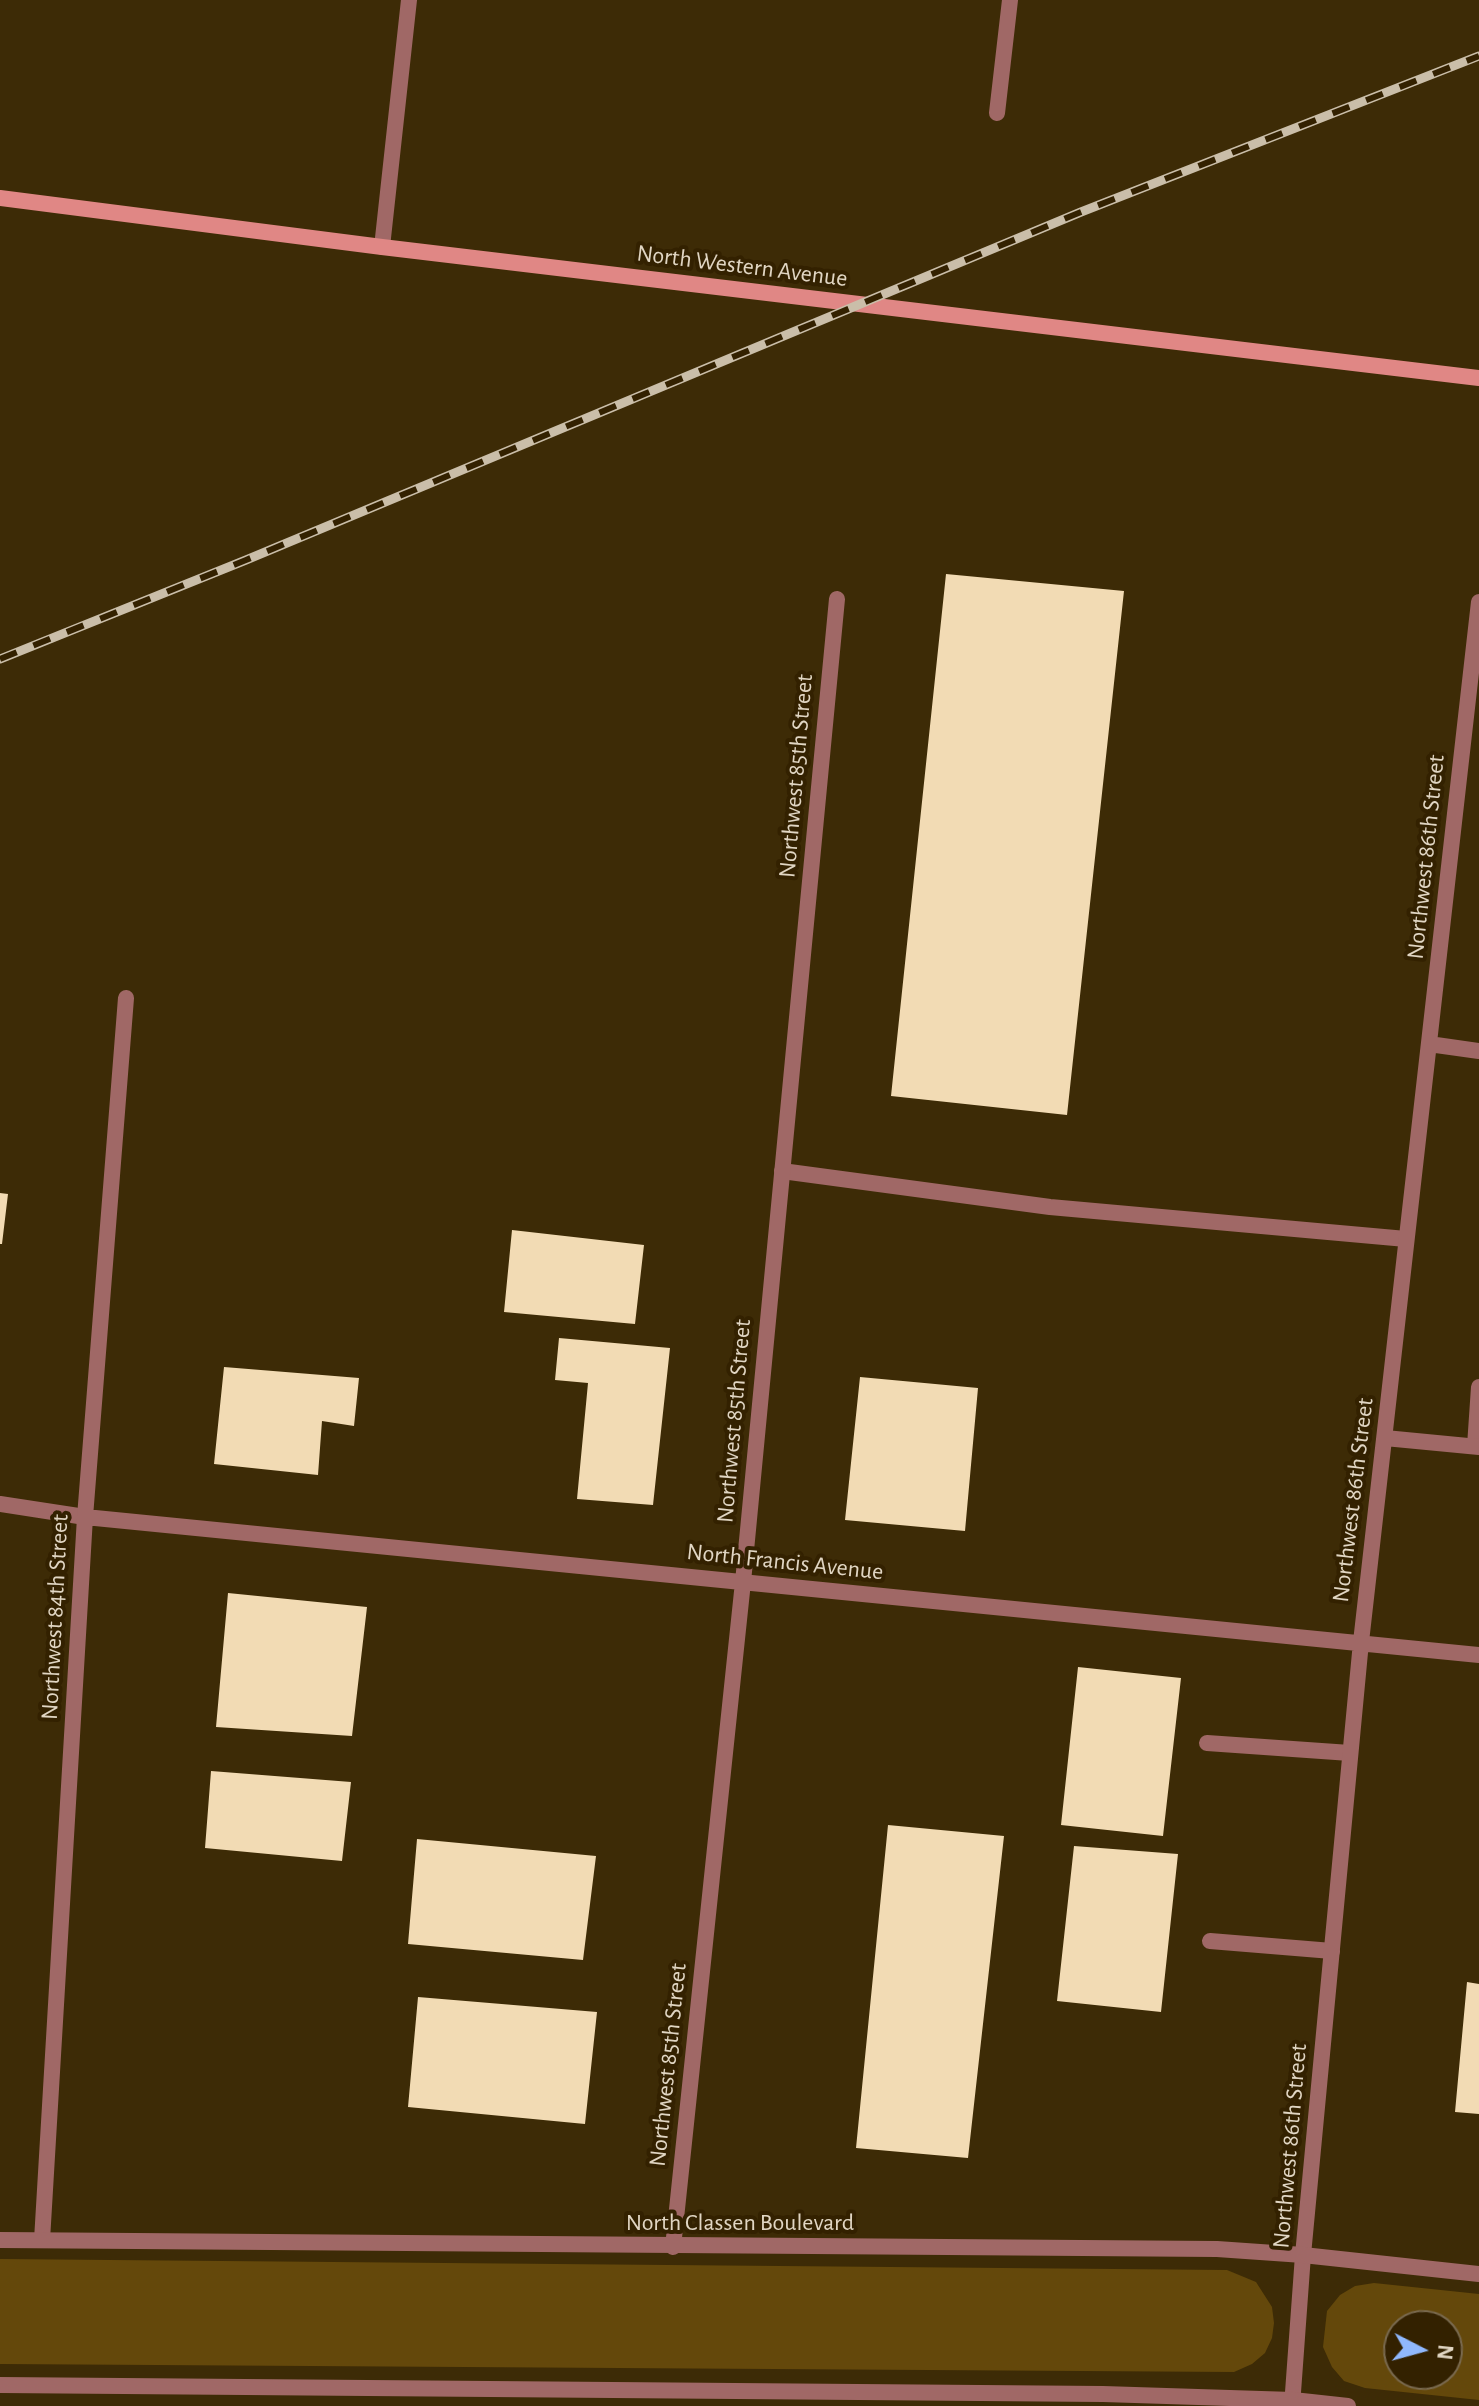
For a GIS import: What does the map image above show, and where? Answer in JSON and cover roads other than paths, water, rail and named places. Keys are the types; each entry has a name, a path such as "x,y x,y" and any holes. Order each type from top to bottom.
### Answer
{"main road":[{"name":"North Western Avenue","path":"0,198 382,247 1479,378"}],"street":[{"path":"382,247 409,0"},
{"path":"997,113 1010,0"},
{"name":"Northwest 85th Street","path":"673,2247 743,1582 837,599"},
{"name":"Northwest 86th Street","path":"1292,2403 1303,2255 1361,1642 1429,1044 1471,745 1479,602"},
{"name":"Northwest 84th Street","path":"42,2240 85,1517 126,998"},
{"path":"1429,1044 1479,1051"},
{"path":"782,1171 1050,1207 1406,1239"},
{"path":"1385,1438 1477,1446 1479,1387"},
{"name":"North Francis Avenue","path":"0,1504 85,1517 1479,1655"},
{"path":"1207,1743 1350,1753"},
{"path":"1210,1941 1332,1951"},
{"name":"North Classen Boulevard","path":"0,2240 1202,2249 1303,2255 1479,2274"},
{"path":"0,2385 1071,2394 1348,2406"}],"railway":[{"path":"0,659 246,560 1081,212 1479,56"}]}
